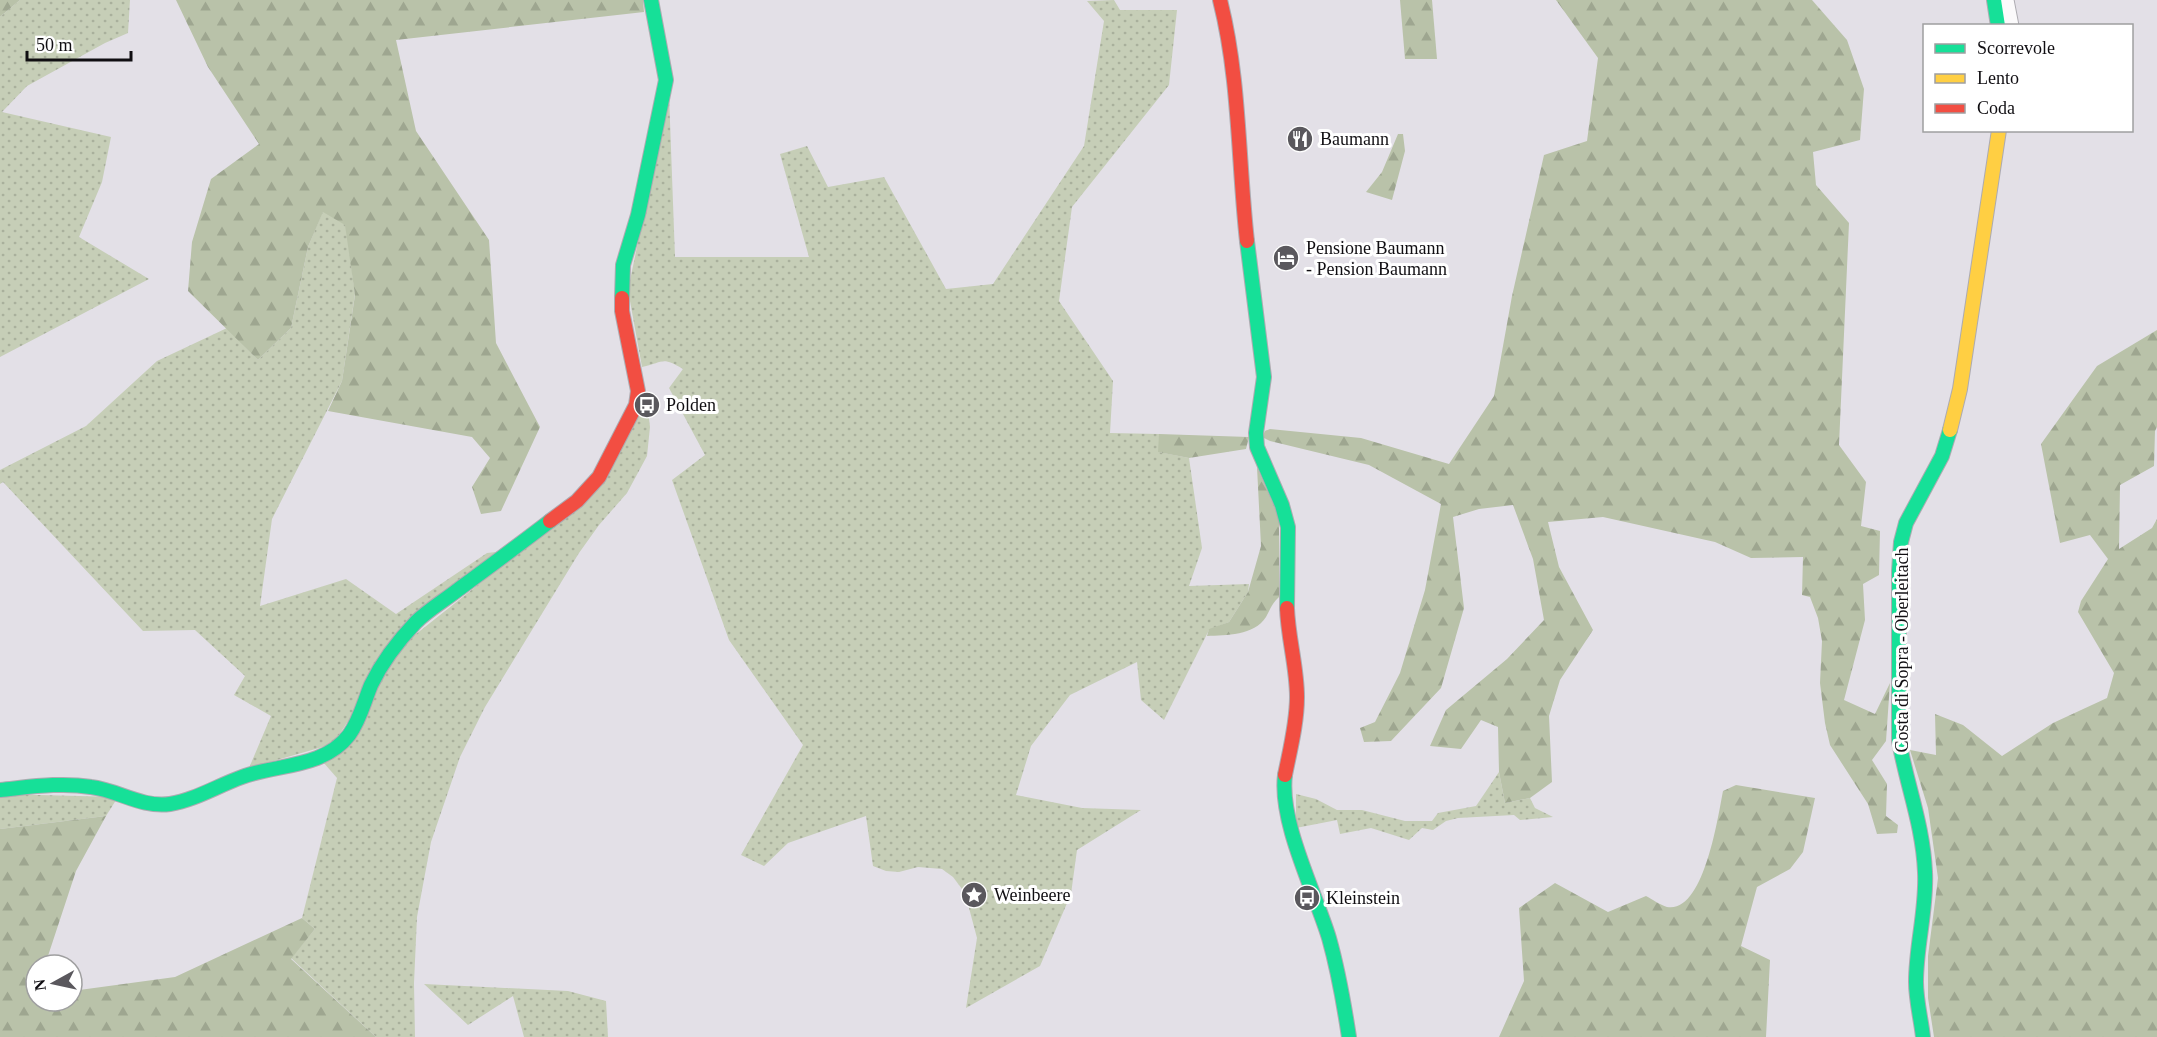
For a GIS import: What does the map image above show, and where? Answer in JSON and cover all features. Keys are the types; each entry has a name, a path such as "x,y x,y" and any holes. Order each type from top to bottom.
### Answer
{"street":[{"path":"0,790 71,786 95,788 159,805 188,800 249,774 302,764 334,751 346,739 357,722 381,665 402,636 418,620 577,501 599,477 636,405 639,392 622,310 622,284 623,265 638,215 666,80 651,0"},
{"path":"1220,0 1228,32 1239,124 1243,205 1264,377 1256,433 1257,447 1282,505 1288,527 1286,585 1288,632 1297,695 1296,716 1284,778 1284,798 1289,823 1329,939 1343,997 1349,1037"},
{"path":"1994,0 1998,24"},
{"path":"2006,0 2011,24"},
{"name":"Costa di Sopra - Oberleitach","path":"1923,1037 1916,982 1926,892 1924,861 1917,811 1903,764 1899,741 1901,542 1906,523 1942,456 1952,428 1960,389 1999,132"}],"green space":[{"path":"0,0 20,0 0,17"},
{"path":"20,0 130,0 128,33 105,43 27,86 2,112 111,137 102,182 79,237 149,279 0,357 0,17"},
{"path":"176,0 643,0 644,12 396,40 416,131 489,240 496,343 540,427 501,511 481,514 472,487 490,458 472,437 328,411 342,381 355,295 345,225 323,212 308,247 291,328 258,360 188,291 192,242 211,179 259,144 208,67"},
{"path":"1114,0 1120,10 1177,10 1169,85 1072,207 1059,301 1113,381 1110,433 1159,434 1159,452 1189,458 1202,548 1189,586 1249,584 1248,592 1229,622 1209,630 1164,720 1141,700 1137,662 1070,695 1031,746 1016,795 1082,808 1141,810 1077,850 1071,894 1040,966 966,1008 977,938 965,893 953,877 942,869 918,867 899,872 886,871 873,866 866,816 788,843 764,866 741,855 803,745 729,640 672,480 705,455 669,388 683,369 667,361 642,367 628,290 669,94 675,257 809,257 780,154 807,146 828,187 884,177 946,289 993,284 1084,146 1104,21 1087,1"},
{"path":"1400,0 1432,0 1437,59 1405,59"},
{"path":"1556,0 1812,0 1847,40 1864,89 1860,140 1813,152 1816,185 1849,223 1839,445 1866,482 1861,526 1880,531 1879,575 1863,584 1865,620 1844,700 1875,714 1890,683 1886,741 1872,760 1887,784 1886,816 1898,825 1897,833 1877,834 1868,804 1830,745 1820,683 1822,641 1818,618 1810,597 1802,595 1803,557 1751,558 1715,542 1603,517 1548,522 1559,567 1593,630 1560,680 1549,716 1552,782 1530,798 1505,803 1499,772 1498,727 1481,720 1461,749 1430,746 1446,710 1507,659 1544,620 1533,559 1513,505 1479,509 1453,517 1464,608 1441,688 1391,741 1364,742 1360,728 1375,722 1400,673 1425,590 1441,504 1369,465 1270,441 1262,437 1265,431 1270,429 1361,438 1449,464 1494,396 1512,296 1544,155 1587,141 1598,58"},
{"path":"1398,134 1403,134 1405,151 1392,200 1366,192 1382,172"},
{"path":"323,211 346,225 355,294 342,381 272,519 260,606 346,579 396,614 487,553 496,552 420,612 333,744 249,768 271,716 234,695 245,676 195,630 143,631 3,482 0,484 0,470 86,426 157,361 227,328 258,360 291,328 308,247"},
{"path":"2157,330 2157,427 2154,466 2120,485 2119,549 2152,528 2157,519 2157,1037 1934,1037 1928,998 1928,956 1938,878 1928,808 1910,750 1936,755 1935,714 1963,725 2002,756 2053,723 2107,698 2114,673 2078,612 2081,601 2108,559 2090,535 2060,543 2041,444 2097,366"},
{"path":"645,406 648,410 650,427 647,456 627,493 599,525 579,553 485,707 460,757 431,842 417,917 414,983 415,1037 376,1037 291,958 315,929 302,918 337,778 323,762 401,646 581,503"},
{"path":"1159,434 1249,437 1246,449 1189,458 1158,452"},
{"path":"1257,467 1279,517 1279,597 1266,617 1254,628 1239,633 1207,636 1209,629 1229,622 1248,592 1261,546"},
{"path":"1499,772 1505,803 1530,798 1535,808 1553,817 1520,820 1514,815 1458,818 1446,821 1433,830 1422,828 1409,840 1371,828 1340,834 1337,820 1296,828 1296,794 1316,799 1337,810 1362,810 1405,821 1432,821 1438,813 1476,806"},
{"path":"1736,785 1815,798 1803,852 1790,869 1757,887 1741,946 1770,960 1766,1037 1499,1037 1524,981 1519,908 1555,883 1608,912 1646,896 1667,907 1680,905 1691,895 1700,880 1713,841 1723,791"},
{"path":"0,794 118,797 106,816 0,829"},
{"path":"106,816 76,871 49,953 24,953 24,1013 84,1013 84,989 175,977 302,918 315,929 291,959 376,1037 0,1037 0,829"},
{"path":"424,984 568,991 606,1001 608,1037 524,1037 513,996 468,1025"}],"traffic: fast":[{"path":"622,298 623,265 638,215 666,80 651,0"},
{"path":"1994,0 1998,24"},
{"path":"1247,241 1264,377 1256,433 1257,447 1282,505 1288,527 1287,608"},
{"path":"1923,1037 1916,982 1925,872 1918,822 1899,741 1899,571 1901,542 1906,523 1942,456 1950,430"},
{"path":"0,790 68,785 101,789 159,805 170,804 197,796 242,777 299,764 327,754 349,735 380,668 416,622 550,521"},
{"path":"1285,775 1287,814 1329,938 1349,1037"}],"traffic: slow":[{"path":"1950,430 1960,389 1999,132"}],"traffic: jam":[{"path":"1220,0 1227,30 1235,90 1247,241"},
{"path":"550,521 577,501 599,477 636,405 638,391 622,311 622,298"},
{"path":"1285,775 1297,707 1296,675 1287,608"}],"place":[{"name":"Baumann","path":"1300,139"},
{"name":"Pensione Baumann - Pension Baumann","path":"1286,258"},
{"name":"Polden","path":"647,405"},
{"name":"Weinbeere","path":"974,895"},
{"name":"Kleinstein","path":"1307,898"}]}
